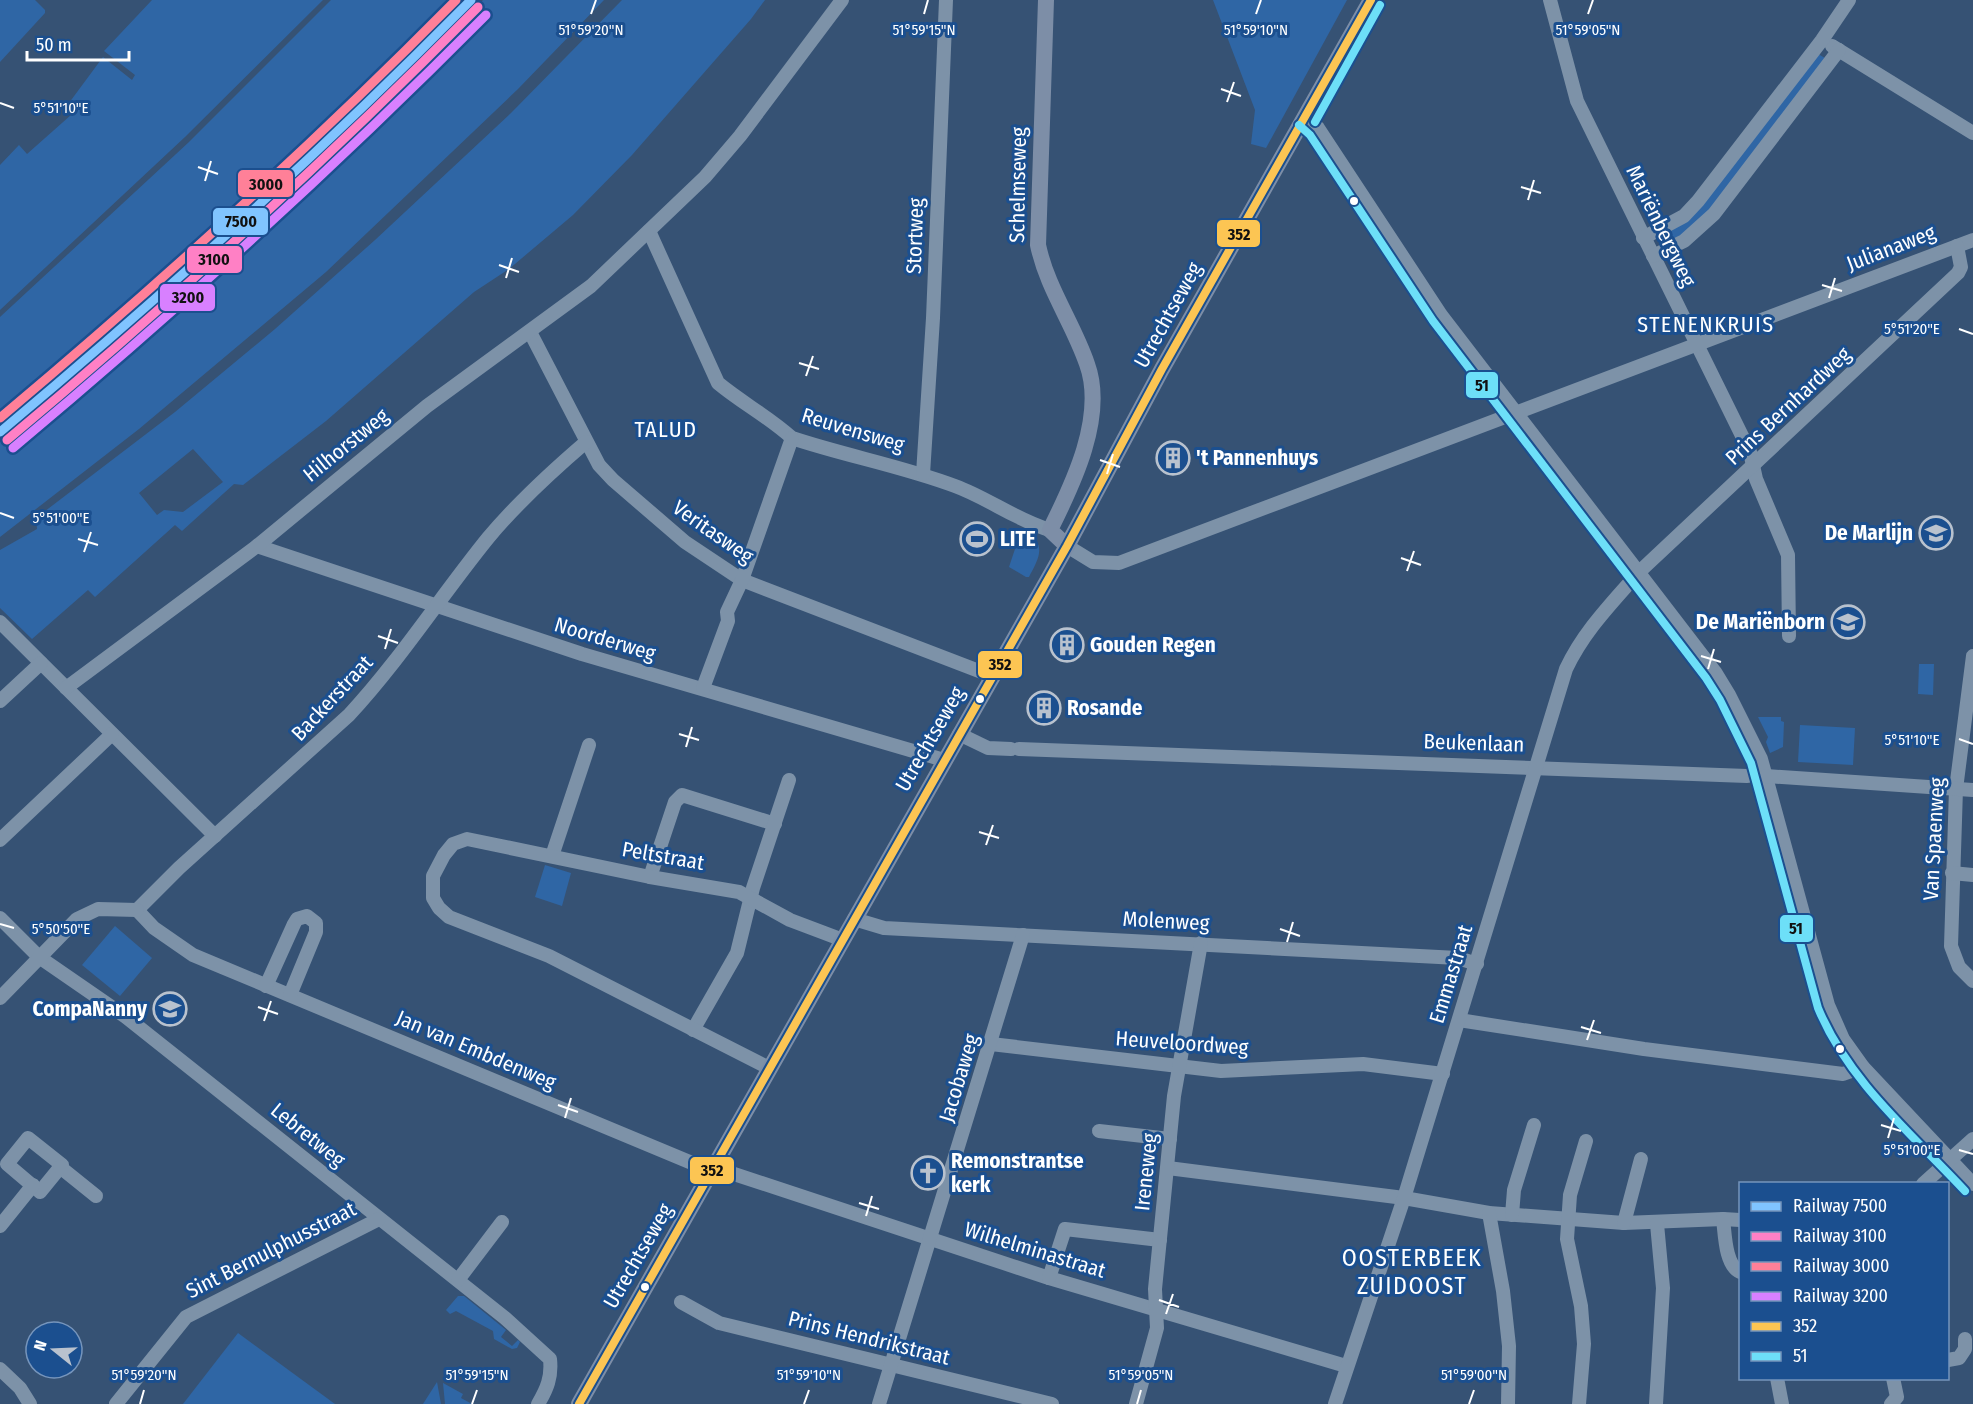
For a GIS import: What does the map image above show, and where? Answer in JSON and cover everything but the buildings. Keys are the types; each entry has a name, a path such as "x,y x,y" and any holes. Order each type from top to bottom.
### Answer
{"main road":[{"name":"Schelmseweg","path":"1046,0 1038,245 1042,267 1088,364 1095,393 1093,422 1050,531"},
{"name":"Utrechtseweg","path":"579,1404 1067,546 1162,369 1371,0"},
{"name":"Reuvensweg","path":"1050,531 1067,546"}],"street":[{"name":"Hilhorstweg","path":"66,688 257,546 427,406 591,286 705,177 740,136 842,0"},
{"name":"Stortweg","path":"923,474 933,307 946,0"},
{"name":"Mariënbergweg","path":"1550,0 1577,101 1750,452 1756,479 1788,555 1790,636"},
{"path":"1643,238 1684,216 1698,201 1822,40 1849,0"},
{"path":"1822,40 1973,134"},
{"path":"1653,256 1684,241 1714,214 1839,50"},
{"path":"1306,117 1318,128 1435,306 1715,672 1754,741 1766,776 1828,1005 1843,1038 1863,1067 1973,1184"},
{"name":"Reuvensweg","path":"649,231 718,383 792,438 923,474 981,496 1035,526 1050,531"},
{"path":"1957,246 1973,240"},
{"name":"Julianaweg","path":"1067,546 1093,562 1119,563 1957,246"},
{"name":"Prins Bernhardweg","path":"1638,573 1755,467 1958,273 1961,267 1957,246"},
{"name":"Veritasweg","path":"530,332 599,465 613,480 685,542 742,580 992,676"},
{"path":"703,688 728,621 727,612 742,580 792,438"},
{"name":"Backerstraat","path":"137,910 215,836 349,716 375,688 488,538 527,495 586,442"},
{"name":"Noorderweg","path":"257,546 582,654 944,760"},
{"name":"Emmastraat","path":"1335,1404 1443,1074 1566,669 1575,648 1590,626 1638,573"},
{"path":"0,622 215,836"},
{"name":"Van Spaenweg","path":"1973,656 1956,789 1951,946 1959,967 1973,981"},
{"path":"0,701 41,663"},
{"path":"0,840 112,734"},
{"name":"Beukenlaan","path":"959,734 988,748 1536,766 1747,776"},
{"path":"552,856 589,745"},
{"path":"1766,776 1973,790"},
{"path":"769,1068 693,1030 736,953 751,897 789,780"},
{"path":"650,877 675,802 682,795 775,824"},
{"name":"Peltstraat","path":"693,1030 549,956 449,917 439,908 433,898 433,876 437,865 453,844 467,839 650,877 703,884 751,897 790,920 843,940"},
{"path":"1952,873 1973,875"},
{"path":"0,998 77,919 98,909 137,910"},
{"name":"Jan van Embdenweg","path":"137,910 154,928 193,955 713,1170"},
{"path":"266,986 297,919 307,916 313,919 316,932 290,996"},
{"name":"Lebretweg","path":"0,918 39,957 126,1017 459,1280 550,1359 551,1372 547,1387 538,1404"},
{"name":"Molenweg","path":"854,919 884,928 1458,958 1477,964"},
{"name":"Jacobaweg","path":"879,1404 1023,935"},
{"name":"Ireneweg","path":"1136,1404 1155,1340 1155,1289 1178,1067 1201,943"},
{"path":"1459,1020 1644,1049 1843,1074 1863,1067"},
{"name":"Heuveloordweg","path":"991,1044 1221,1071 1363,1064 1443,1074"},
{"path":"1512,1215 1514,1191 1534,1125"},
{"path":"1099,1131 1170,1138"},
{"path":"60,1167 40,1192 7,1164 28,1138 96,1196"},
{"path":"1925,1182 1973,1139"},
{"path":"1579,1404 1584,1344 1581,1306 1567,1239 1570,1195 1586,1141"},
{"path":"1624,1223 1641,1159"},
{"path":"1168,1168 1404,1198 1489,1213 1657,1224 1707,1218 1739,1220"},
{"name":"Wilhelminastraat","path":"713,1170 728,1172 1049,1278 1346,1366"},
{"path":"0,1226 33,1185"},
{"path":"1489,1213 1503,1291 1509,1346 1508,1404"},
{"name":"Sint Bernulphusstraat","path":"116,1404 186,1317 379,1219"},
{"path":"1723,1219 1730,1262 1735,1270 1739,1272"},
{"path":"459,1280 502,1222"},
{"path":"1656,1404 1663,1288 1657,1224"},
{"path":"1049,1278 1065,1229 1160,1240"},
{"name":"Prins Hendrikstraat","path":"681,1302 719,1323 1052,1404"},
{"path":"1949,1360 1959,1358 1965,1349 1965,1339"},
{"path":"0,1369 20,1388 30,1404"},
{"path":"1777,1380 1782,1404"},
{"path":"1891,1404 1897,1397 1893,1380"}],"shaded area":[{"path":"0,0 35,0 45,10 45,13 0,62"},
{"path":"152,0 323,0 185,137 0,310 0,165 19,145 27,154 71,115 66,107 103,57 132,80 135,75 104,51"},
{"path":"331,0 448,0 290,158 136,296 0,411 0,317 189,142"},
{"path":"483,0 604,0 518,89 326,272 139,429 0,537 0,442 248,227 367,115"},
{"path":"622,0 765,0 632,155 573,215 509,269 474,292 326,421 243,485 234,484 182,531 175,525 95,597 88,590 32,639 0,608 0,550 37,529 36,518 175,412 275,329 375,240 511,113","holes":["193,449 223,482 183,512 164,510 157,515 139,493"]},
{"path":"1213,0 1347,0 1266,148 1251,144 1255,110"},
{"path":"1818,54 1825,58 1706,216 1686,234 1667,241 1666,233 1690,217"},
{"path":"1026,533 1033,537 1039,547 1038,559 1029,577 1009,567 1018,540"},
{"path":"1919,664 1934,664 1933,695 1918,694"},
{"path":"1758,717 1781,717 1781,721 1784,722 1783,747 1770,753 1766,742 1768,737"},
{"path":"1800,725 1855,728 1853,765 1798,762"},
{"path":"545,865 571,873 562,906 535,897"},
{"path":"115,926 152,958 120,996 82,965"},
{"path":"458,1296 464,1296 506,1330 501,1337 512,1346 518,1340 520,1342 517,1348 512,1349 494,1339 493,1331 456,1311 450,1314 446,1310"},
{"path":"238,1333 335,1404 183,1404"},
{"path":"437,1382 441,1404 423,1404"},
{"path":"443,1383 463,1394 461,1398 472,1404 445,1404"}],"rail line":[{"name":"3000","path":"0,418 118,317 290,162 456,0"},
{"name":"7500","path":"0,432 241,222 471,0"},
{"name":"3100","path":"7,440 129,336 248,229 364,120 478,7"},
{"name":"3200","path":"13,448 255,237 486,15"}],"transit line":[{"name":"352","path":"579,1404 1067,546 1162,369 1371,0"},
{"name":"51","path":"1315,122 1380,5"},
{"name":"51","path":"1299,125 1310,135 1433,321 1706,678 1720,700 1751,763 1818,1008 1846,1059 1864,1083 1883,1106 1965,1191"}],"place":[{"name":"'t Pannenhuys","path":"1173,458"},
{"name":"De Marlijn","path":"1936,533"},
{"name":"LITE","path":"977,539"},
{"name":"De Mariënborn","path":"1848,622"},
{"name":"Gouden Regen","path":"1067,645"},
{"name":"Rosande","path":"1044,708"},
{"name":"CompaNanny","path":"170,1009"},
{"name":"Remonstrantse kerk","path":"928,1173"}],"district":[{"name":"STENENKRUIS","path":"1706,324"},
{"name":"TALUD","path":"666,429"},
{"name":"OOSTERBEEK ZUIDOOST","path":"1412,1272"}]}
